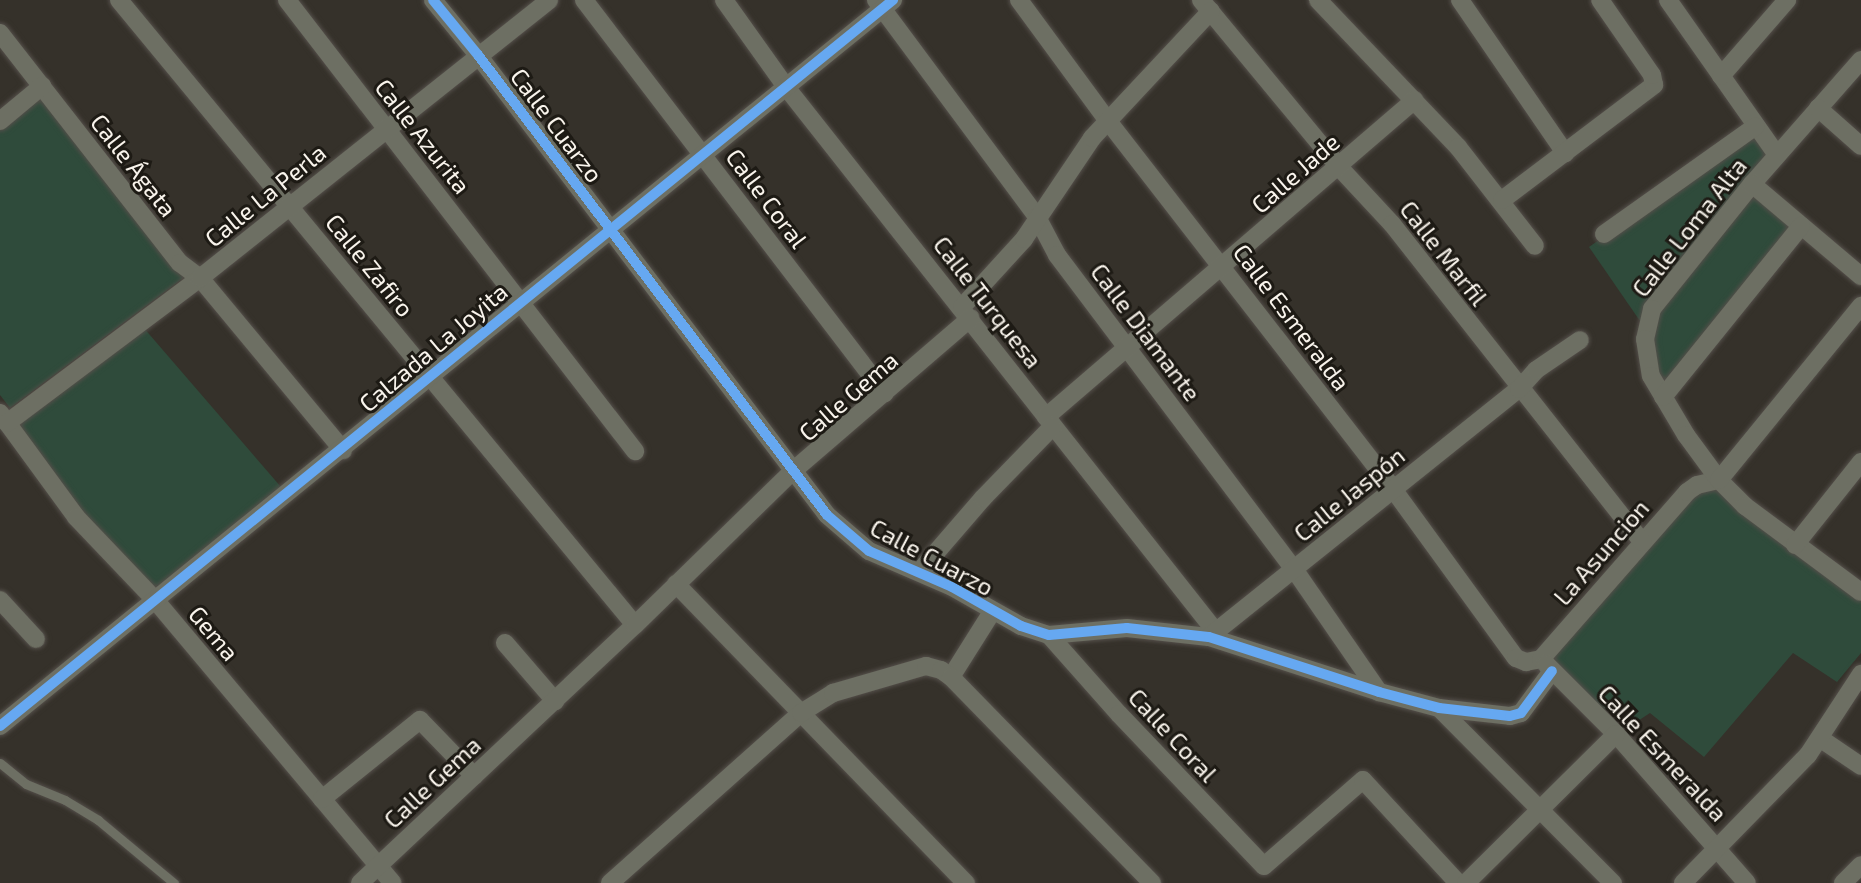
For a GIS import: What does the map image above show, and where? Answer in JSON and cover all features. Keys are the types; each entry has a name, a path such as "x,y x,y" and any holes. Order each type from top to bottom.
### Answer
{"street":[{"name":"Calle Zafiro","path":"119,0 635,625"},
{"name":"Calle Azurita","path":"287,0 635,451"},
{"name":"Calle Cuarzo","path":"433,0 478,55 827,515 848,536 878,555 920,571 992,612 1049,635 1127,628 1213,635 1379,692 1439,708 1510,716 1521,713 1540,664"},
{"name":"Calle La Perla","path":"3,418 200,278 549,0"},
{"name":"Calle Coral","path":"583,0 885,393"},
{"name":"Calle Turquesa","path":"724,0 786,87 966,312 1213,635"},
{"name":"Calle Esmeralda","path":"1019,0 1108,121 1224,267 1393,489 1516,658 1540,664 1616,734 1747,883"},
{"path":"1318,0 1415,100 1502,200 1535,246"},
{"path":"1460,0 1565,153"},
{"path":"1502,200 1654,85 1654,80 1600,0"},
{"path":"1668,0 1777,155"},
{"path":"1721,76 1787,0"},
{"name":"Calzada La Joyita","path":"0,726 343,450 786,87 884,3"},
{"name":"Calle Diamante","path":"884,3 1037,217 1057,255 1294,569 1379,692"},
{"name":"Calle Gema","path":"360,883 635,625 794,470 885,393 966,312 1009,259 1073,163 1206,6"},
{"name":"Calle Marfil","path":"1206,6 1339,167 1392,224 1642,542"},
{"name":"Calle Ágata","path":"0,33 180,263 200,278 343,450"},
{"name":"Calle Loma Alta","path":"1861,60 1752,184 1652,309 1645,339 1646,360 1663,397 1719,480 1745,506 1861,593"},
{"path":"0,121 42,86"},
{"name":"Calle Jade","path":"920,571 1049,422 1126,346 1224,267 1415,100"},
{"path":"1818,108 1861,146"},
{"path":"1604,234 1756,126"},
{"path":"1752,184 1861,276"},
{"path":"1663,397 1801,226"},
{"path":"1719,480 1861,306"},
{"name":"Calle Jaspón","path":"1213,635 1519,388 1536,370 1580,340"},
{"name":"Gema","path":"3,418 76,517 156,601 393,883"},
{"path":"1796,545 1861,462"},
{"name":"La Asuncion","path":"1540,664 1687,492 1697,485 1719,480"},
{"path":"676,584 965,883"},
{"path":"0,600 36,639"},
{"path":"951,677 992,612"},
{"name":"Calle Coral","path":"1049,635 1154,752 1264,866 1363,780 1458,883"},
{"path":"505,643 555,701"},
{"path":"610,883 801,713 833,693 916,668 941,670 951,677 1152,883"},
{"path":"1683,883 1821,739 1861,674"},
{"path":"1439,708 1613,883"},
{"path":"322,799 420,720 474,776"},
{"path":"1466,883 1616,734"},
{"path":"1821,739 1861,766"},
{"path":"1843,883 1861,865"}],"lane":[{"path":"0,763 20,781 99,820 174,883"}],"green space":[{"path":"40,94 186,276 10,408 0,395 0,126"},
{"path":"1753,132 1772,156 1640,321 1589,247"},
{"path":"1753,188 1795,226 1664,389 1653,365 1649,338 1656,311"},
{"path":"143,327 281,487 156,594 78,513 14,424"},
{"path":"1718,487 1861,600 1861,653 1837,682 1793,653 1704,757 1650,713 1627,728 1548,660 1696,492"}],"cycle path":[{"path":"433,0 478,55 827,515 869,551 952,587 1021,626 1049,635 1127,628 1209,637 1379,692 1439,708 1510,716 1521,713 1552,671"},
{"path":"0,726 893,0"}]}
